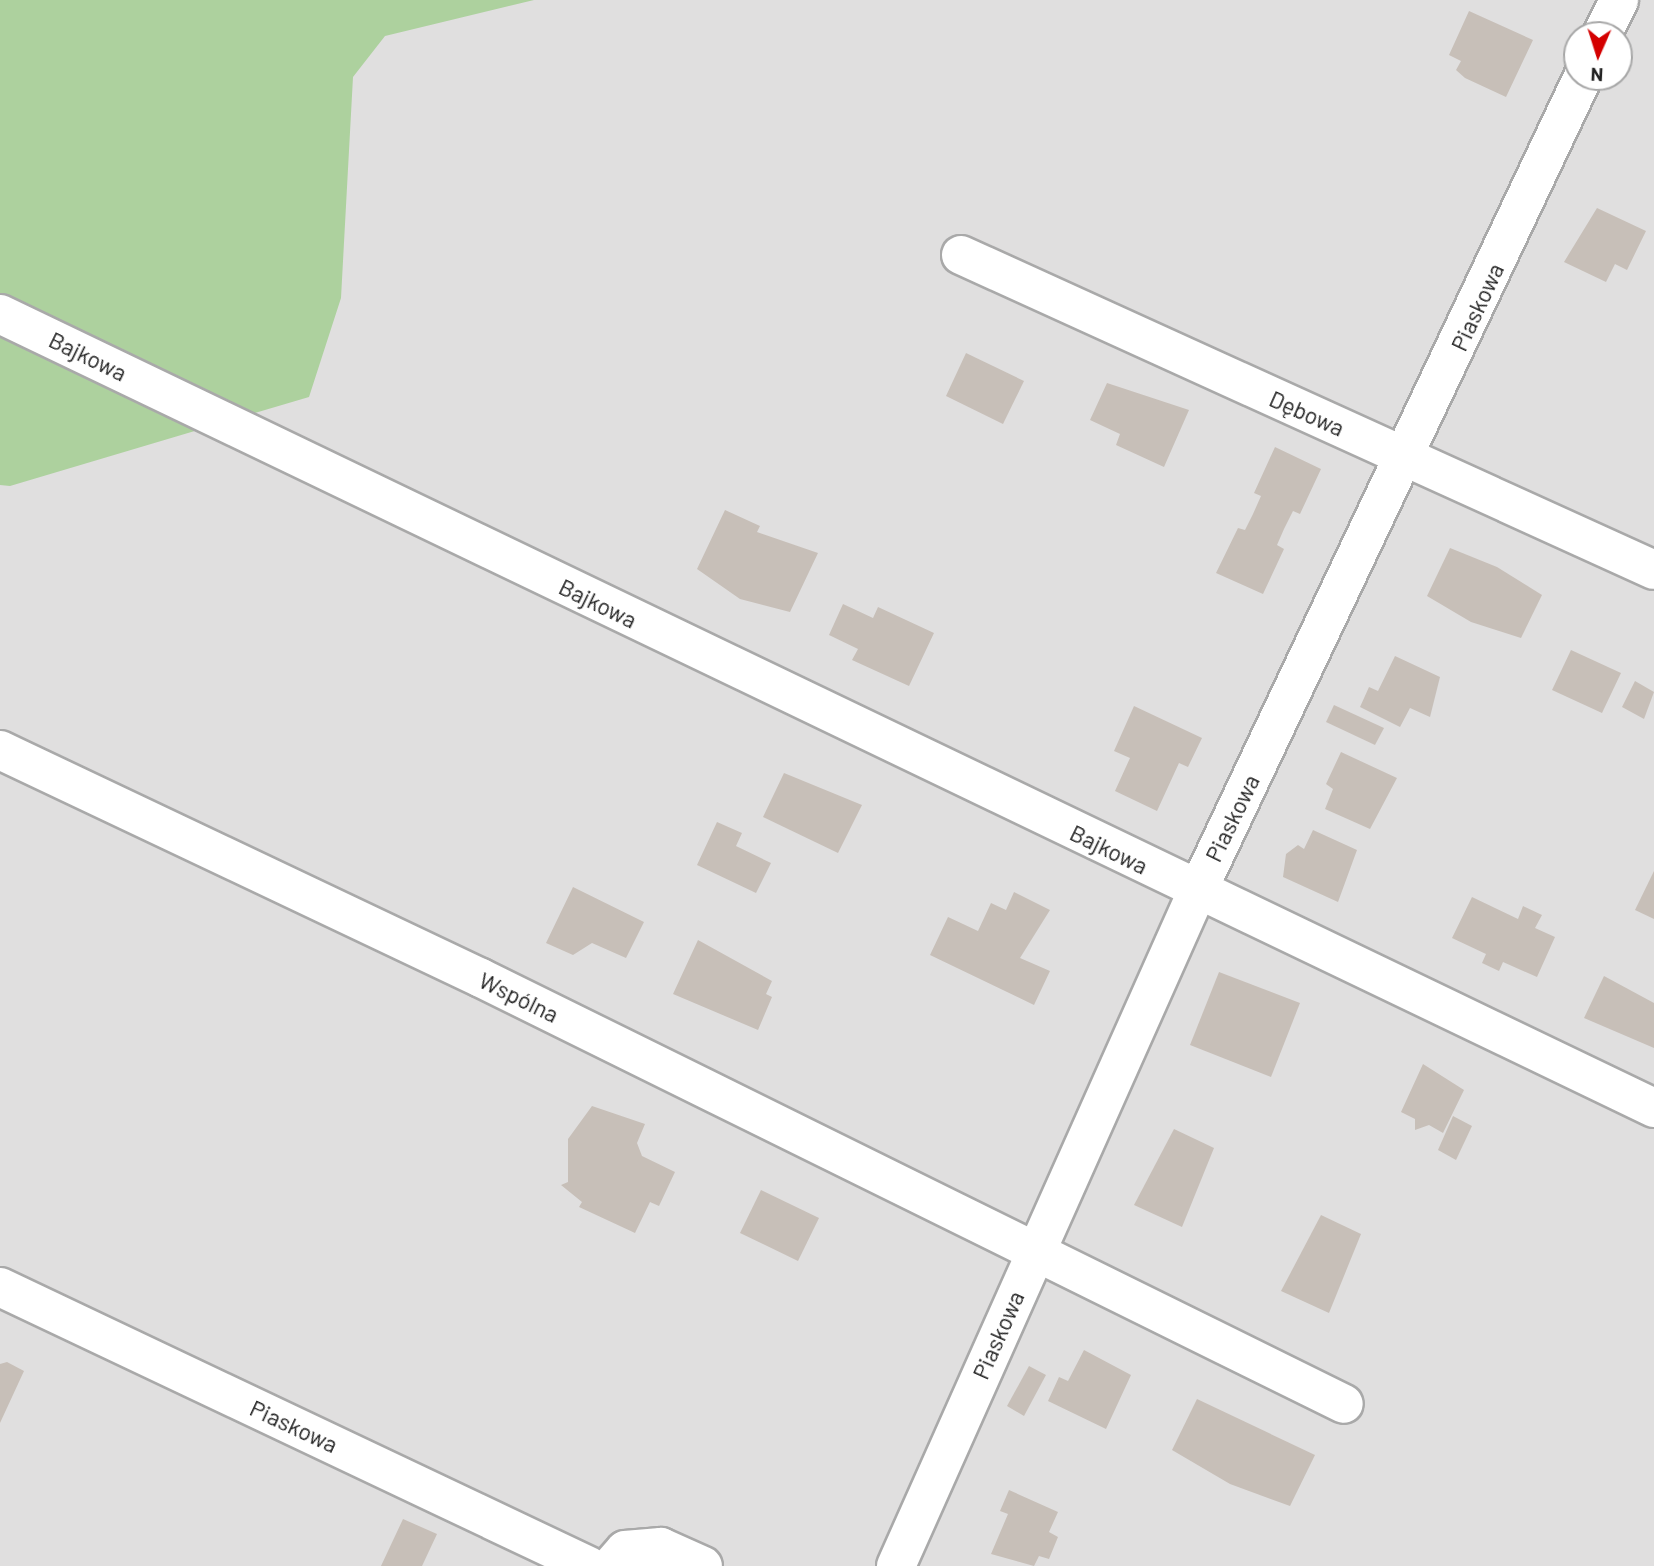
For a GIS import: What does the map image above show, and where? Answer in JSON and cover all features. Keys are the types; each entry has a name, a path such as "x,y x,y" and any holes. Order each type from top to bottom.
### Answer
{"street":[{"path":"1609,21 1619,0"},
{"name":"Piaskowa","path":"896,1566 1196,892 1407,458 1577,91"},
{"name":"Dębowa","path":"961,255 1654,570"},
{"name":"Bajkowa","path":"0,314 1196,892 1654,1108"},
{"name":"Wspólna","path":"0,750 481,978 1034,1254 1344,1404"},
{"name":"Piaskowa","path":"0,1287 589,1566"},
{"path":"611,1566 625,1550 661,1547 703,1566"}],"shaded area":[{"path":"0,0 1654,0 1654,1566 0,1566"}],"green space":[{"path":"0,0 534,0 385,36 353,77 341,298 309,397 10,486 0,485"}],"building":[{"path":"1469,11 1533,40 1506,97 1465,78 1456,70 1461,61 1449,55"},
{"path":"1597,208 1646,231 1627,270 1615,264 1606,282 1564,262"},
{"path":"966,353 1024,381 1003,424 946,396"},
{"path":"1107,383 1189,410 1164,467 1116,445 1120,434 1090,420"},
{"path":"1275,447 1321,469 1300,514 1293,511 1284,529 1277,545 1284,549 1263,594 1216,573 1238,528 1245,530 1253,514 1261,496 1254,493"},
{"path":"725,510 760,526 757,532 818,553 790,612 740,599 697,569"},
{"path":"1450,548 1497,567 1542,595 1521,638 1471,622 1427,596"},
{"path":"843,604 873,618 878,607 934,633 909,686 852,660 858,649 829,635"},
{"path":"1571,650 1621,673 1602,713 1552,690"},
{"path":"1395,656 1440,677 1430,717 1410,708 1400,727 1360,707 1369,687 1378,691"},
{"path":"1635,681 1654,692 1644,719 1622,707"},
{"path":"1334,705 1384,728 1375,745 1326,722"},
{"path":"1134,706 1202,738 1188,767 1179,763 1157,811 1115,791 1130,758 1114,751"},
{"path":"1341,752 1397,778 1370,829 1325,809 1333,789 1326,784"},
{"path":"784,773 862,805 838,853 763,817"},
{"path":"717,822 742,833 736,846 771,863 756,893 697,865"},
{"path":"1313,830 1357,850 1338,902 1283,877 1286,854 1298,845 1304,849"},
{"path":"1654,871 1654,919 1635,910"},
{"path":"573,887 644,922 626,958 592,943 573,955 546,943"},
{"path":"1014,892 1050,910 1020,958 1050,971 1034,1005 930,955 948,917 978,931 991,903 1006,910"},
{"path":"1472,897 1518,919 1523,906 1542,915 1535,928 1555,937 1537,977 1503,962 1499,971 1482,963 1486,954 1452,938"},
{"path":"698,940 772,981 766,994 772,997 758,1030 673,994"},
{"path":"1219,972 1300,1003 1271,1077 1190,1045"},
{"path":"1604,976 1654,1003 1654,1048 1584,1018"},
{"path":"1423,1064 1464,1090 1443,1133 1429,1125 1415,1130 1415,1119 1401,1112"},
{"path":"592,1106 645,1124 637,1143 642,1156 675,1172 659,1206 650,1202 635,1233 579,1207 582,1202 561,1185 568,1182 568,1139"},
{"path":"1453,1116 1472,1126 1456,1160 1438,1150"},
{"path":"1174,1129 1214,1148 1182,1227 1134,1205"},
{"path":"761,1190 819,1218 798,1261 740,1233"},
{"path":"1321,1215 1361,1234 1329,1313 1281,1291"},
{"path":"1084,1350 1131,1375 1106,1429 1048,1401 1059,1377 1068,1381"},
{"path":"7,1362 24,1371 0,1423 0,1364"},
{"path":"1029,1366 1046,1375 1024,1416 1007,1406"},
{"path":"1197,1399 1315,1455 1290,1506 1230,1484 1172,1450"},
{"path":"1009,1490 1058,1512 1049,1532 1058,1537 1049,1559 1039,1556 1034,1566 991,1554 1008,1514 1000,1511"},
{"path":"403,1519 437,1534 422,1566 381,1566"}]}
